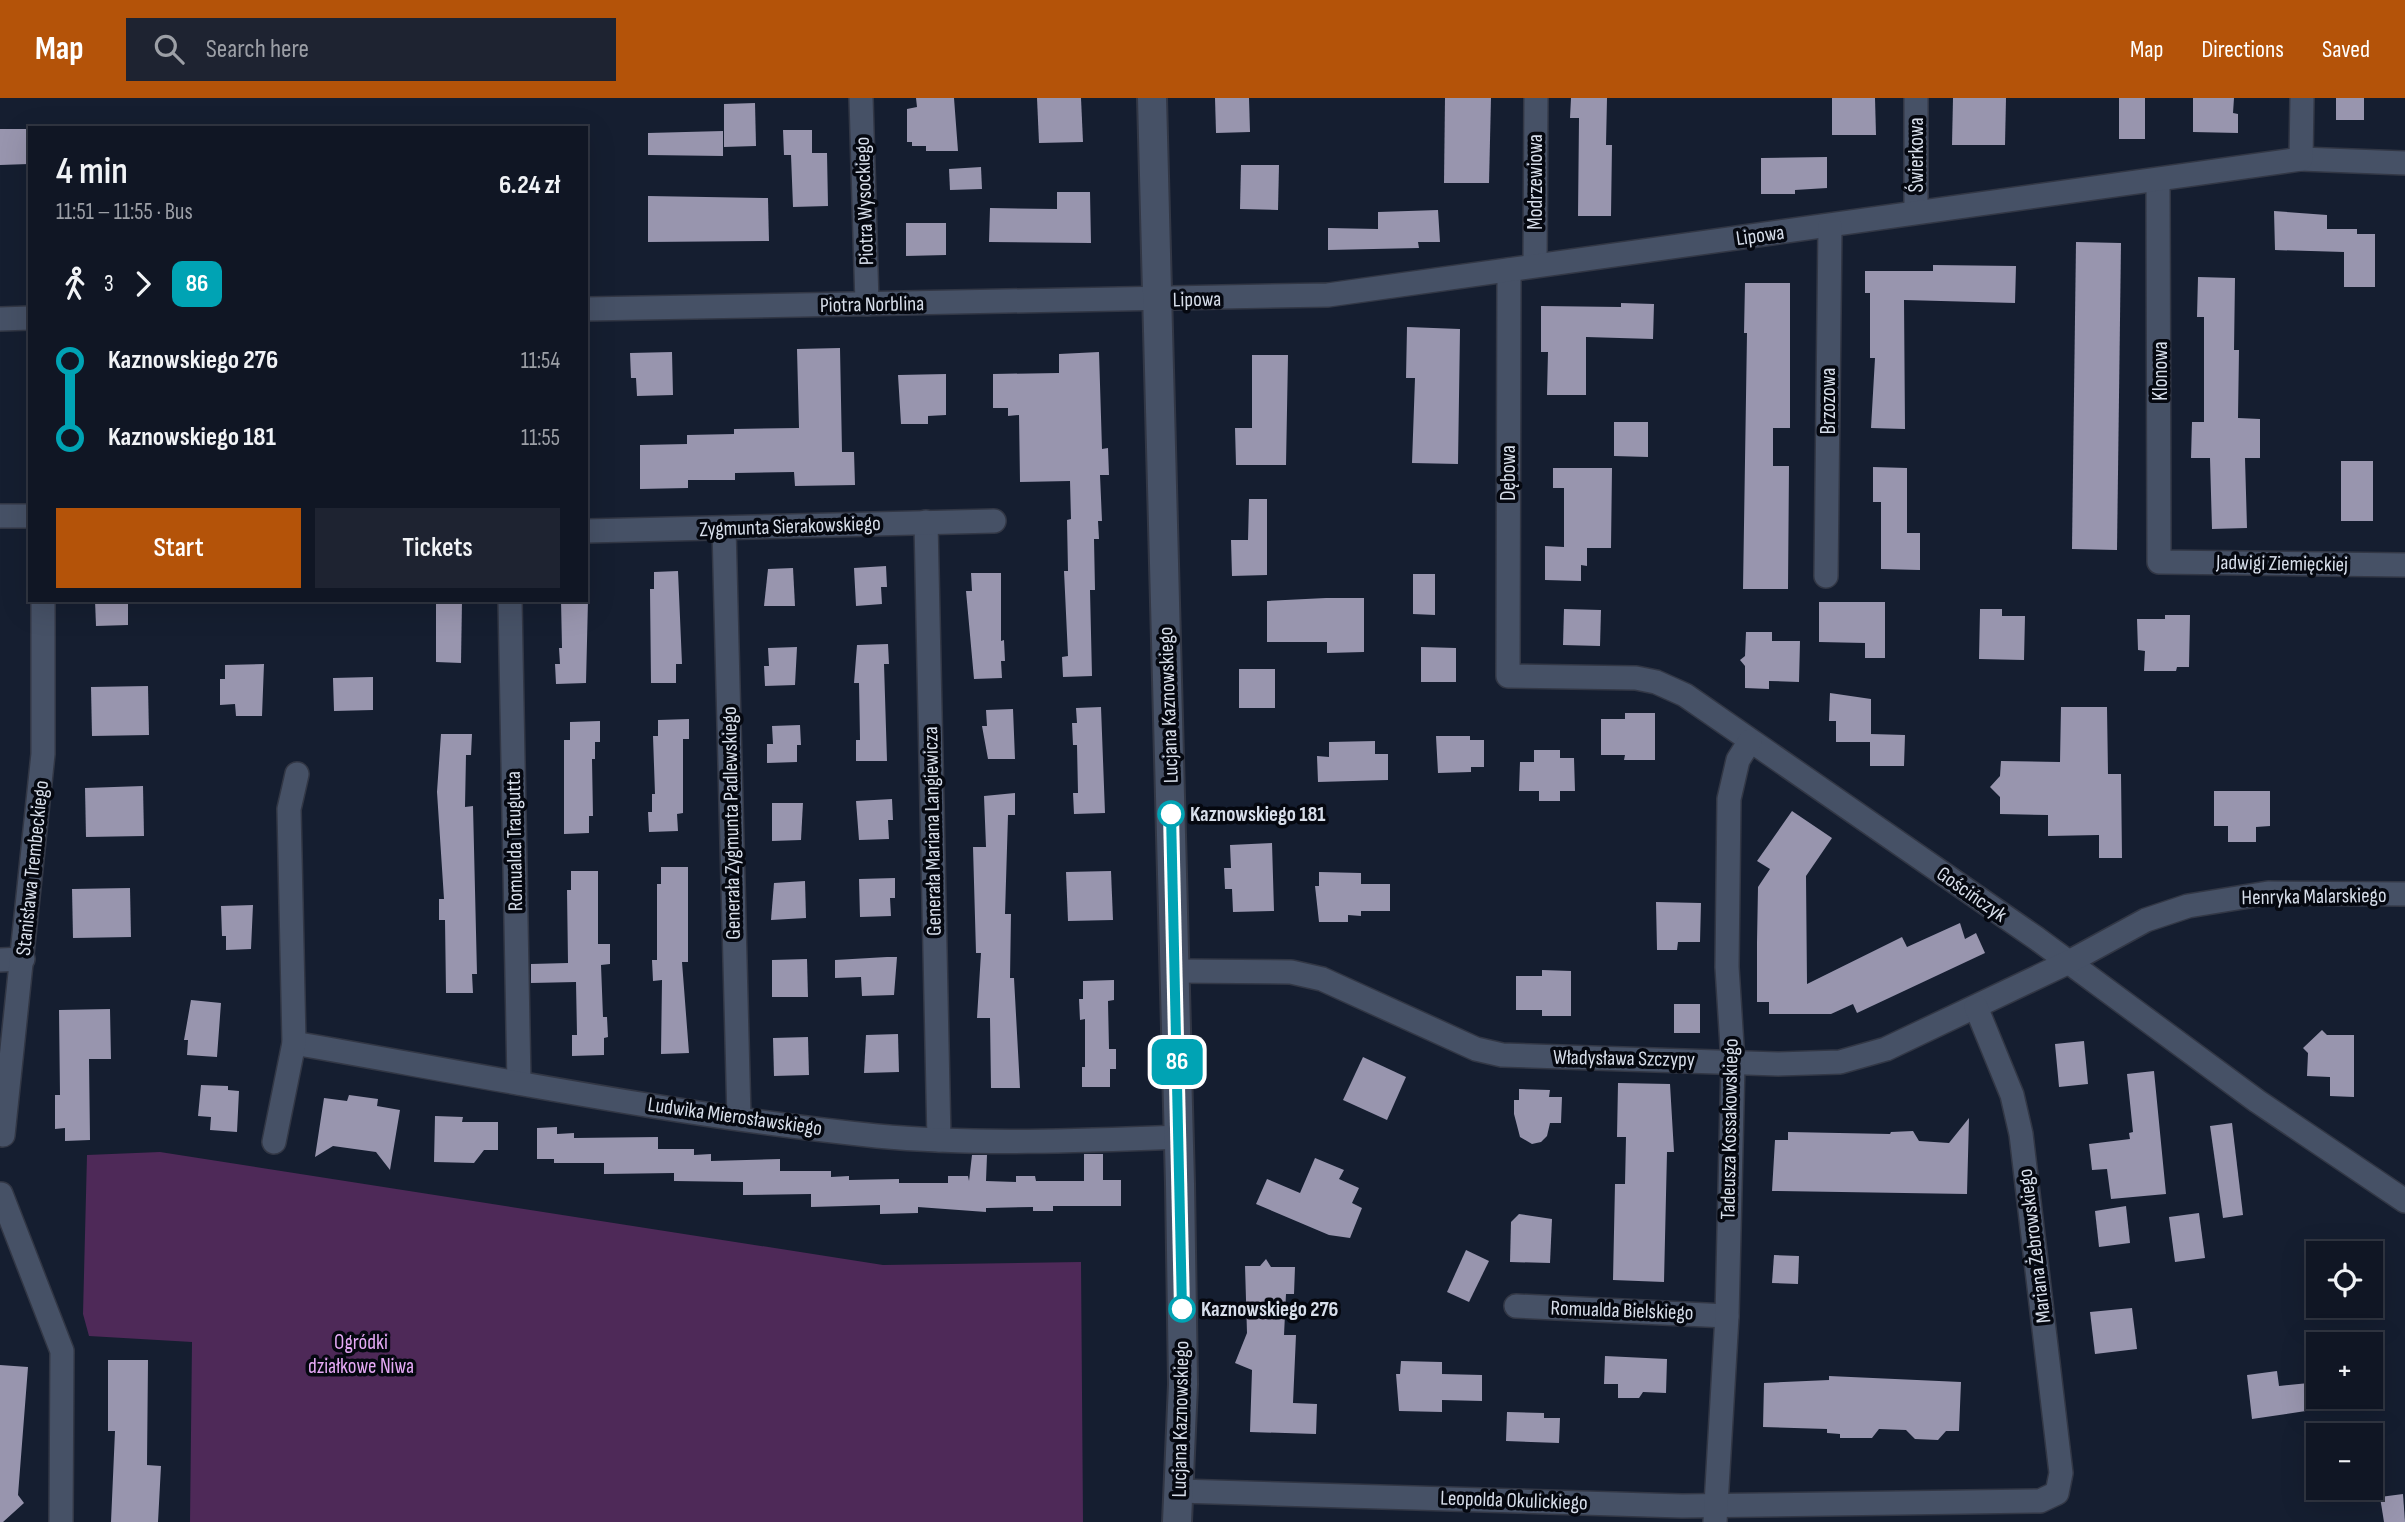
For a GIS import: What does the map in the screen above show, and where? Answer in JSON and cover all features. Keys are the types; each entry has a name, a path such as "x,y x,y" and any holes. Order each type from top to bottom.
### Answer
{"street":[{"name":"Piotra Wysockiego","path":"861,98 867,304"},
{"name":"Lucjana Kaznowskiego","path":"1152,98 1179,1137 1183,1384 1177,1522"},
{"name":"Modrzewiowa","path":"1535,265 1536,98"},
{"name":"Świerkowa","path":"1916,98 1916,211"},
{"path":"2301,159 2302,98"},
{"name":"Lipowa","path":"1157,299 1328,295 2301,159 2405,163"},
{"name":"Klonowa","path":"2158,181 2159,562"},
{"name":"Brzozowa","path":"1826,576 1830,226"},
{"name":"Dębowa","path":"1508,676 1509,270"},
{"name":"Piotra Norblina","path":"588,309 1157,299"},
{"path":"0,318 28,318"},
{"path":"0,516 28,516"},
{"name":"Zygmunta Sierakowskiego","path":"588,531 993,521"},
{"name":"Generała Mariana Langiewicza","path":"926,522 939,1140"},
{"name":"Generała Zygmunta Padlewskiego","path":"724,528 739,1118"},
{"name":"Jadwigi Ziemięckiej","path":"2159,562 2405,565"},
{"name":"Stanisława Trembeckiego","path":"3,1135 11,959 43,754 43,602"},
{"name":"Romualda Traugutta","path":"510,602 519,1083"},
{"name":"Gościńczyk","path":"1508,676 1636,678 1656,682 1685,695 2069,962 2257,1101 2405,1201"},
{"name":"Tadeusza Kossakowskiego","path":"1716,1513 1727,1316 1733,1062 1727,967 1728,799 1738,761 1750,741"},
{"path":"274,1142 295,1043 289,809 298,774"},
{"name":"Henryka Malarskiego","path":"2069,962 2147,919 2224,898 2268,894 2405,894"},
{"name":"Władysława Szczypy","path":"1175,971 1291,972 1322,979 1476,1049 1502,1055 1733,1062 1840,1062 1886,1049 2069,962"},
{"name":"Mariana Żebrowskiego","path":"1976,1007 2012,1095 2021,1133 2061,1473 2057,1493"},
{"name":"Ludwika Mierosławskiego","path":"295,1043 519,1083 739,1118 877,1136 939,1140 1179,1137"},
{"path":"1,1194 62,1351 61,1522"},
{"name":"Romualda Bielskiego","path":"1516,1306 1727,1316"},
{"name":"Leopolda Okulickiego","path":"1179,1491 1716,1513 2040,1501 2057,1493"}],"green space":[{"name":"Ogródki działkowe Niwa","path":"160,1152 883,1265 1081,1262 1083,1522 190,1522 192,1342 89,1336 83,1314 87,1155"}],"building":[{"path":"916,98 954,98 958,151 926,151 926,146 912,146 912,142 907,142 907,109 917,107"},
{"path":"1037,98 1081,98 1083,142 1039,143"},
{"path":"1215,98 1249,98 1250,132 1216,133"},
{"path":"1445,98 1491,98 1489,183 1444,183"},
{"path":"1571,98 1607,98 1606,145 1612,145 1611,216 1578,216 1579,118 1570,118"},
{"path":"1832,98 1875,98 1876,135 1832,135"},
{"path":"1953,98 2006,98 2005,145 1952,145"},
{"path":"2119,98 2145,98 2145,139 2119,139"},
{"path":"2193,98 2234,98 2233,113 2238,114 2238,133 2193,132"},
{"path":"2336,98 2364,98 2364,120 2336,120"},
{"path":"755,103 756,146 724,147 724,104"},
{"path":"0,129 28,129 28,164 0,165"},
{"path":"783,130 812,130 812,153 827,153 828,206 793,207 791,155 784,155"},
{"path":"723,131 723,156 648,155 648,133"},
{"path":"1827,157 1827,188 1795,190 1795,194 1761,194 1761,158"},
{"path":"1241,165 1279,165 1278,210 1240,209"},
{"path":"981,167 982,189 950,190 949,169"},
{"path":"1057,192 1090,192 1091,243 989,242 990,208 1057,209"},
{"path":"648,196 768,198 769,241 648,242"},
{"path":"1438,210 1440,242 1418,242 1419,248 1328,250 1328,228 1378,229 1378,212"},
{"path":"2274,211 2327,215 2327,229 2357,229 2357,234 2375,234 2375,287 2344,287 2344,252 2275,250"},
{"path":"906,223 946,223 946,255 906,256"},
{"path":"2076,242 2121,243 2117,550 2072,549"},
{"path":"1933,265 2016,266 2015,303 1904,300 1905,429 1871,428 1875,358 1870,358 1870,293 1865,293 1865,271 1933,271"},
{"path":"2198,277 2235,278 2234,350 2239,350 2238,418 2260,419 2260,458 2245,458 2247,528 2212,529 2210,458 2191,458 2192,422 2204,422 2204,317 2197,317"},
{"path":"1745,283 1790,283 1790,428 1773,428 1773,466 1789,466 1788,589 1743,589 1747,333 1744,333"},
{"path":"1621,303 1654,304 1653,339 1586,337 1586,395 1547,395 1548,352 1541,352 1541,306 1621,307"},
{"path":"1407,327 1460,329 1458,464 1412,463 1415,378 1406,378"},
{"path":"840,348 842,452 854,452 855,485 795,486 794,472 735,473 735,480 688,480 688,488 640,489 640,445 687,444 687,435 734,434 734,429 799,428 797,349"},
{"path":"672,352 673,395 637,396 636,378 631,378 630,353"},
{"path":"1099,352 1102,449 1108,448 1109,475 1100,475 1102,521 1098,521 1099,539 1094,539 1095,590 1090,590 1092,676 1063,677 1062,657 1068,656 1064,571 1068,571 1067,520 1071,519 1070,481 1020,482 1019,415 1008,416 1008,408 993,408 993,374 1059,373 1059,354"},
{"path":"1252,355 1288,355 1286,465 1236,465 1235,428 1252,428"},
{"path":"946,374 946,415 928,416 928,424 901,424 898,375"},
{"path":"1614,422 1648,422 1648,457 1614,456"},
{"path":"2341,461 2373,461 2373,521 2341,521"},
{"path":"1873,467 1907,468 1907,533 1920,533 1920,570 1881,569 1881,502 1873,502"},
{"path":"1553,468 1612,468 1611,548 1587,548 1587,566 1581,565 1581,581 1545,580 1545,546 1564,547 1564,488 1553,488"},
{"path":"1249,499 1267,499 1267,575 1232,576 1231,540 1248,540"},
{"path":"886,566 887,587 881,587 882,604 856,606 854,568"},
{"path":"793,568 795,606 764,606 768,569"},
{"path":"678,571 682,664 676,664 676,683 651,683 650,589 654,589 654,572"},
{"path":"971,573 1001,573 1001,641 1004,640 1005,661 1001,661 1002,678 974,679 966,591 972,591"},
{"path":"1413,574 1435,574 1435,615 1413,614"},
{"path":"1364,598 1364,652 1327,653 1327,642 1267,642 1267,601"},
{"path":"95,602 128,602 128,625 96,626"},
{"path":"436,602 462,602 461,663 436,662"},
{"path":"561,602 588,602 586,683 556,684 555,664 560,664 559,648 562,648"},
{"path":"1819,602 1885,602 1885,658 1865,658 1865,643 1819,642"},
{"path":"1564,609 1601,610 1600,646 1563,645"},
{"path":"1980,609 2002,609 2002,616 2025,616 2024,660 1979,659"},
{"path":"2165,615 2190,615 2189,667 2177,667 2176,671 2144,671 2145,651 2138,650 2137,619 2165,619"},
{"path":"1746,632 1772,632 1772,641 1800,641 1799,682 1769,681 1769,689 1745,688 1745,666 1740,660 1745,656"},
{"path":"888,644 889,664 884,664 887,761 856,761 856,740 860,740 859,683 854,683 857,645"},
{"path":"797,647 795,685 765,686 764,666 769,666 768,648"},
{"path":"1421,647 1456,648 1456,682 1421,682"},
{"path":"264,664 262,716 236,716 235,704 220,705 220,679 225,679 225,665"},
{"path":"1239,669 1275,669 1275,708 1239,708"},
{"path":"373,677 373,710 334,711 333,678"},
{"path":"148,686 149,735 92,736 91,687"},
{"path":"1830,693 1871,699 1871,734 1905,735 1904,766 1870,766 1870,742 1836,742 1836,721 1829,721"},
{"path":"1101,707 1105,813 1074,814 1073,793 1078,793 1077,745 1073,745 1072,723 1077,723 1076,708"},
{"path":"2061,707 2107,707 2108,774 2121,774 2122,858 2099,858 2099,835 2048,836 2048,815 2000,814 2000,797 1990,787 2000,776 2001,761 2060,762"},
{"path":"1013,709 1015,759 988,759 982,726 987,726 986,710"},
{"path":"1625,713 1655,713 1655,760 1624,760 1625,755 1601,755 1601,719 1625,719"},
{"path":"689,719 689,739 683,739 683,813 677,814 678,831 649,832 648,812 652,812 652,794 655,794 653,736 658,736 658,720"},
{"path":"600,721 600,742 595,742 595,759 592,759 593,816 589,816 589,833 564,834 564,740 570,740 570,722"},
{"path":"800,725 801,745 797,745 797,762 767,763 767,744 773,744 772,726"},
{"path":"441,734 472,734 471,755 466,755 465,807 473,806 477,974 472,974 473,993 446,993 445,920 439,920 439,899 444,899 437,792"},
{"path":"1436,736 1470,736 1470,740 1484,740 1484,767 1471,767 1471,772 1438,773"},
{"path":"1375,741 1375,754 1388,754 1388,780 1318,782 1317,756 1329,757 1329,742"},
{"path":"1534,750 1560,750 1560,758 1574,758 1575,791 1560,791 1560,801 1539,801 1539,791 1519,791 1520,762 1534,762"},
{"path":"143,786 144,836 86,837 85,788"},
{"path":"2214,791 2270,791 2270,826 2256,827 2256,842 2228,842 2228,826 2214,826"},
{"path":"1015,793 1015,815 1008,815 1005,914 1011,914 1010,978 1014,978 1020,1088 991,1088 990,1018 977,1018 981,953 976,953 973,847 986,847 984,796"},
{"path":"892,799 893,820 888,820 889,839 859,840 856,801"},
{"path":"772,803 803,803 801,840 772,841"},
{"path":"1792,811 1832,838 1806,876 1807,984 1902,937 1907,947 1960,923 1965,939 1976,933 1985,953 1857,1013 1853,1004 1831,1014 1769,1014 1769,1002 1757,1002 1757,942 1758,887 1770,869 1757,861"},
{"path":"1272,843 1274,911 1233,912 1232,889 1225,889 1224,868 1231,868 1230,845"},
{"path":"661,867 688,867 688,962 682,962 689,1053 661,1054 662,980 653,981 652,960 657,960 657,884 661,884"},
{"path":"571,871 598,871 598,944 610,944 610,964 601,965 603,1017 607,1017 608,1037 604,1038 604,1055 572,1056 572,1035 577,1035 576,982 531,983 531,964 568,963 567,890 571,890"},
{"path":"1111,871 1113,920 1068,921 1066,872"},
{"path":"1319,872 1361,873 1361,884 1390,884 1390,911 1361,911 1361,916 1348,915 1348,922 1319,922 1315,886 1319,886"},
{"path":"895,878 895,898 890,898 891,916 860,917 859,879"},
{"path":"805,881 806,918 771,920 774,883"},
{"path":"130,888 131,937 73,938 72,889"},
{"path":"1656,902 1701,903 1700,942 1678,942 1677,950 1657,950"},
{"path":"253,905 251,949 226,950 226,936 222,936 221,906"},
{"path":"897,957 894,995 862,996 861,977 835,978 835,960"},
{"path":"807,959 808,997 772,997 772,960"},
{"path":"1542,970 1571,971 1571,1016 1542,1016 1542,1010 1516,1010 1516,976 1542,976"},
{"path":"1114,980 1114,1000 1108,1001 1109,1049 1116,1049 1116,1069 1110,1069 1110,1087 1082,1087 1082,1067 1085,1067 1085,1019 1080,1020 1079,999 1083,999 1083,981"},
{"path":"191,1000 221,1003 217,1057 187,1055 188,1040 184,1040"},
{"path":"1674,1004 1700,1004 1700,1033 1674,1033"},
{"path":"110,1009 111,1059 89,1059 90,1140 65,1141 65,1128 55,1129 55,1095 60,1095 59,1010"},
{"path":"2322,1030 2327,1035 2354,1035 2354,1097 2330,1096 2330,1077 2307,1076 2308,1053 2303,1048"},
{"path":"898,1034 899,1072 864,1073 866,1035"},
{"path":"808,1037 809,1075 774,1076 773,1038"},
{"path":"2084,1041 2088,1084 2059,1087 2055,1044"},
{"path":"1363,1057 1406,1077 1387,1120 1343,1100"},
{"path":"2154,1071 2166,1194 2111,1199 2107,1169 2092,1170 2089,1144 2130,1139 2129,1133 2133,1132 2127,1074"},
{"path":"1618,1083 1670,1084 1674,1152 1667,1152 1664,1282 1613,1280 1615,1184 1625,1184 1626,1137 1617,1137"},
{"path":"201,1085 228,1086 228,1090 239,1091 237,1132 210,1130 211,1117 198,1116"},
{"path":"1519,1089 1550,1090 1549,1097 1562,1097 1561,1123 1550,1123 1547,1136 1541,1142 1532,1144 1520,1137 1514,1114 1514,1100 1519,1100"},
{"path":"349,1095 378,1099 377,1106 400,1110 390,1170 376,1152 333,1146 315,1157 324,1098 347,1101"},
{"path":"435,1116 463,1117 462,1122 498,1122 498,1150 484,1150 474,1163 434,1162"},
{"path":"1969,1118 1967,1194 1772,1191 1775,1140 1788,1140 1788,1132 1890,1134 1913,1131 1919,1141 1949,1143"},
{"path":"2232,1123 2243,1215 2223,1218 2210,1126"},
{"path":"557,1127 557,1134 574,1133 574,1138 658,1137 658,1149 694,1149 694,1155 711,1154 711,1161 780,1159 780,1171 831,1171 831,1177 849,1176 849,1180 899,1179 899,1183 948,1183 948,1176 968,1176 969,1181 972,1155 987,1155 986,1181 1016,1182 1016,1176 1035,1176 1036,1181 1084,1181 1084,1154 1103,1154 1103,1180 1121,1180 1121,1206 1053,1206 1053,1211 1033,1211 1033,1207 986,1208 986,1212 918,1207 918,1213 880,1214 880,1205 811,1207 811,1194 743,1195 743,1182 674,1181 674,1173 604,1174 604,1163 554,1163 554,1159 537,1159 537,1128"},
{"path":"1315,1158 1344,1170 1339,1179 1359,1188 1352,1203 1362,1208 1350,1238 1329,1235 1256,1204 1267,1179 1300,1193"},
{"path":"2126,1206 2130,1243 2099,1247 2095,1211"},
{"path":"2199,1213 2205,1258 2175,1262 2169,1217"},
{"path":"1519,1214 1552,1219 1550,1263 1510,1262 1511,1222"},
{"path":"1466,1250 1489,1261 1469,1302 1447,1292"},
{"path":"1774,1255 1799,1256 1798,1284 1772,1283"},
{"path":"1266,1259 1271,1267 1295,1267 1294,1294 1286,1294 1284,1335 1296,1335 1293,1403 1317,1404 1316,1434 1250,1432 1252,1370 1235,1363 1247,1333 1245,1266 1260,1266"},
{"path":"2132,1308 2137,1349 2095,1354 2090,1312"},
{"path":"1605,1356 1667,1359 1666,1393 1643,1392 1639,1398 1618,1398 1618,1384 1604,1384"},
{"path":"108,1360 148,1360 147,1465 161,1466 158,1522 111,1522 115,1431 108,1431"},
{"path":"1401,1361 1442,1362 1442,1374 1482,1375 1482,1401 1442,1400 1442,1412 1399,1411 1396,1374 1400,1374"},
{"path":"0,1365 28,1367 18,1495 24,1503 3,1522 0,1522"},
{"path":"2277,1371 2279,1386 2306,1383 2306,1409 2319,1409 2252,1419 2247,1375"},
{"path":"1829,1376 1961,1382 1959,1431 1946,1431 1938,1440 1915,1439 1906,1430 1879,1429 1872,1438 1840,1438 1840,1434 1827,1433 1827,1429 1763,1427 1764,1383 1829,1380"},
{"path":"1507,1412 1544,1413 1544,1418 1560,1418 1559,1443 1506,1441"},
{"path":"2403,1494 2405,1522 2384,1522 2380,1500 2383,1497"}],"bus line":[{"name":"86","path":"1171,814 1182,1309"}],"place":[{"name":"Kaznowskiego 181","path":"1171,814"},
{"name":"Kaznowskiego 276","path":"1182,1309"}]}
